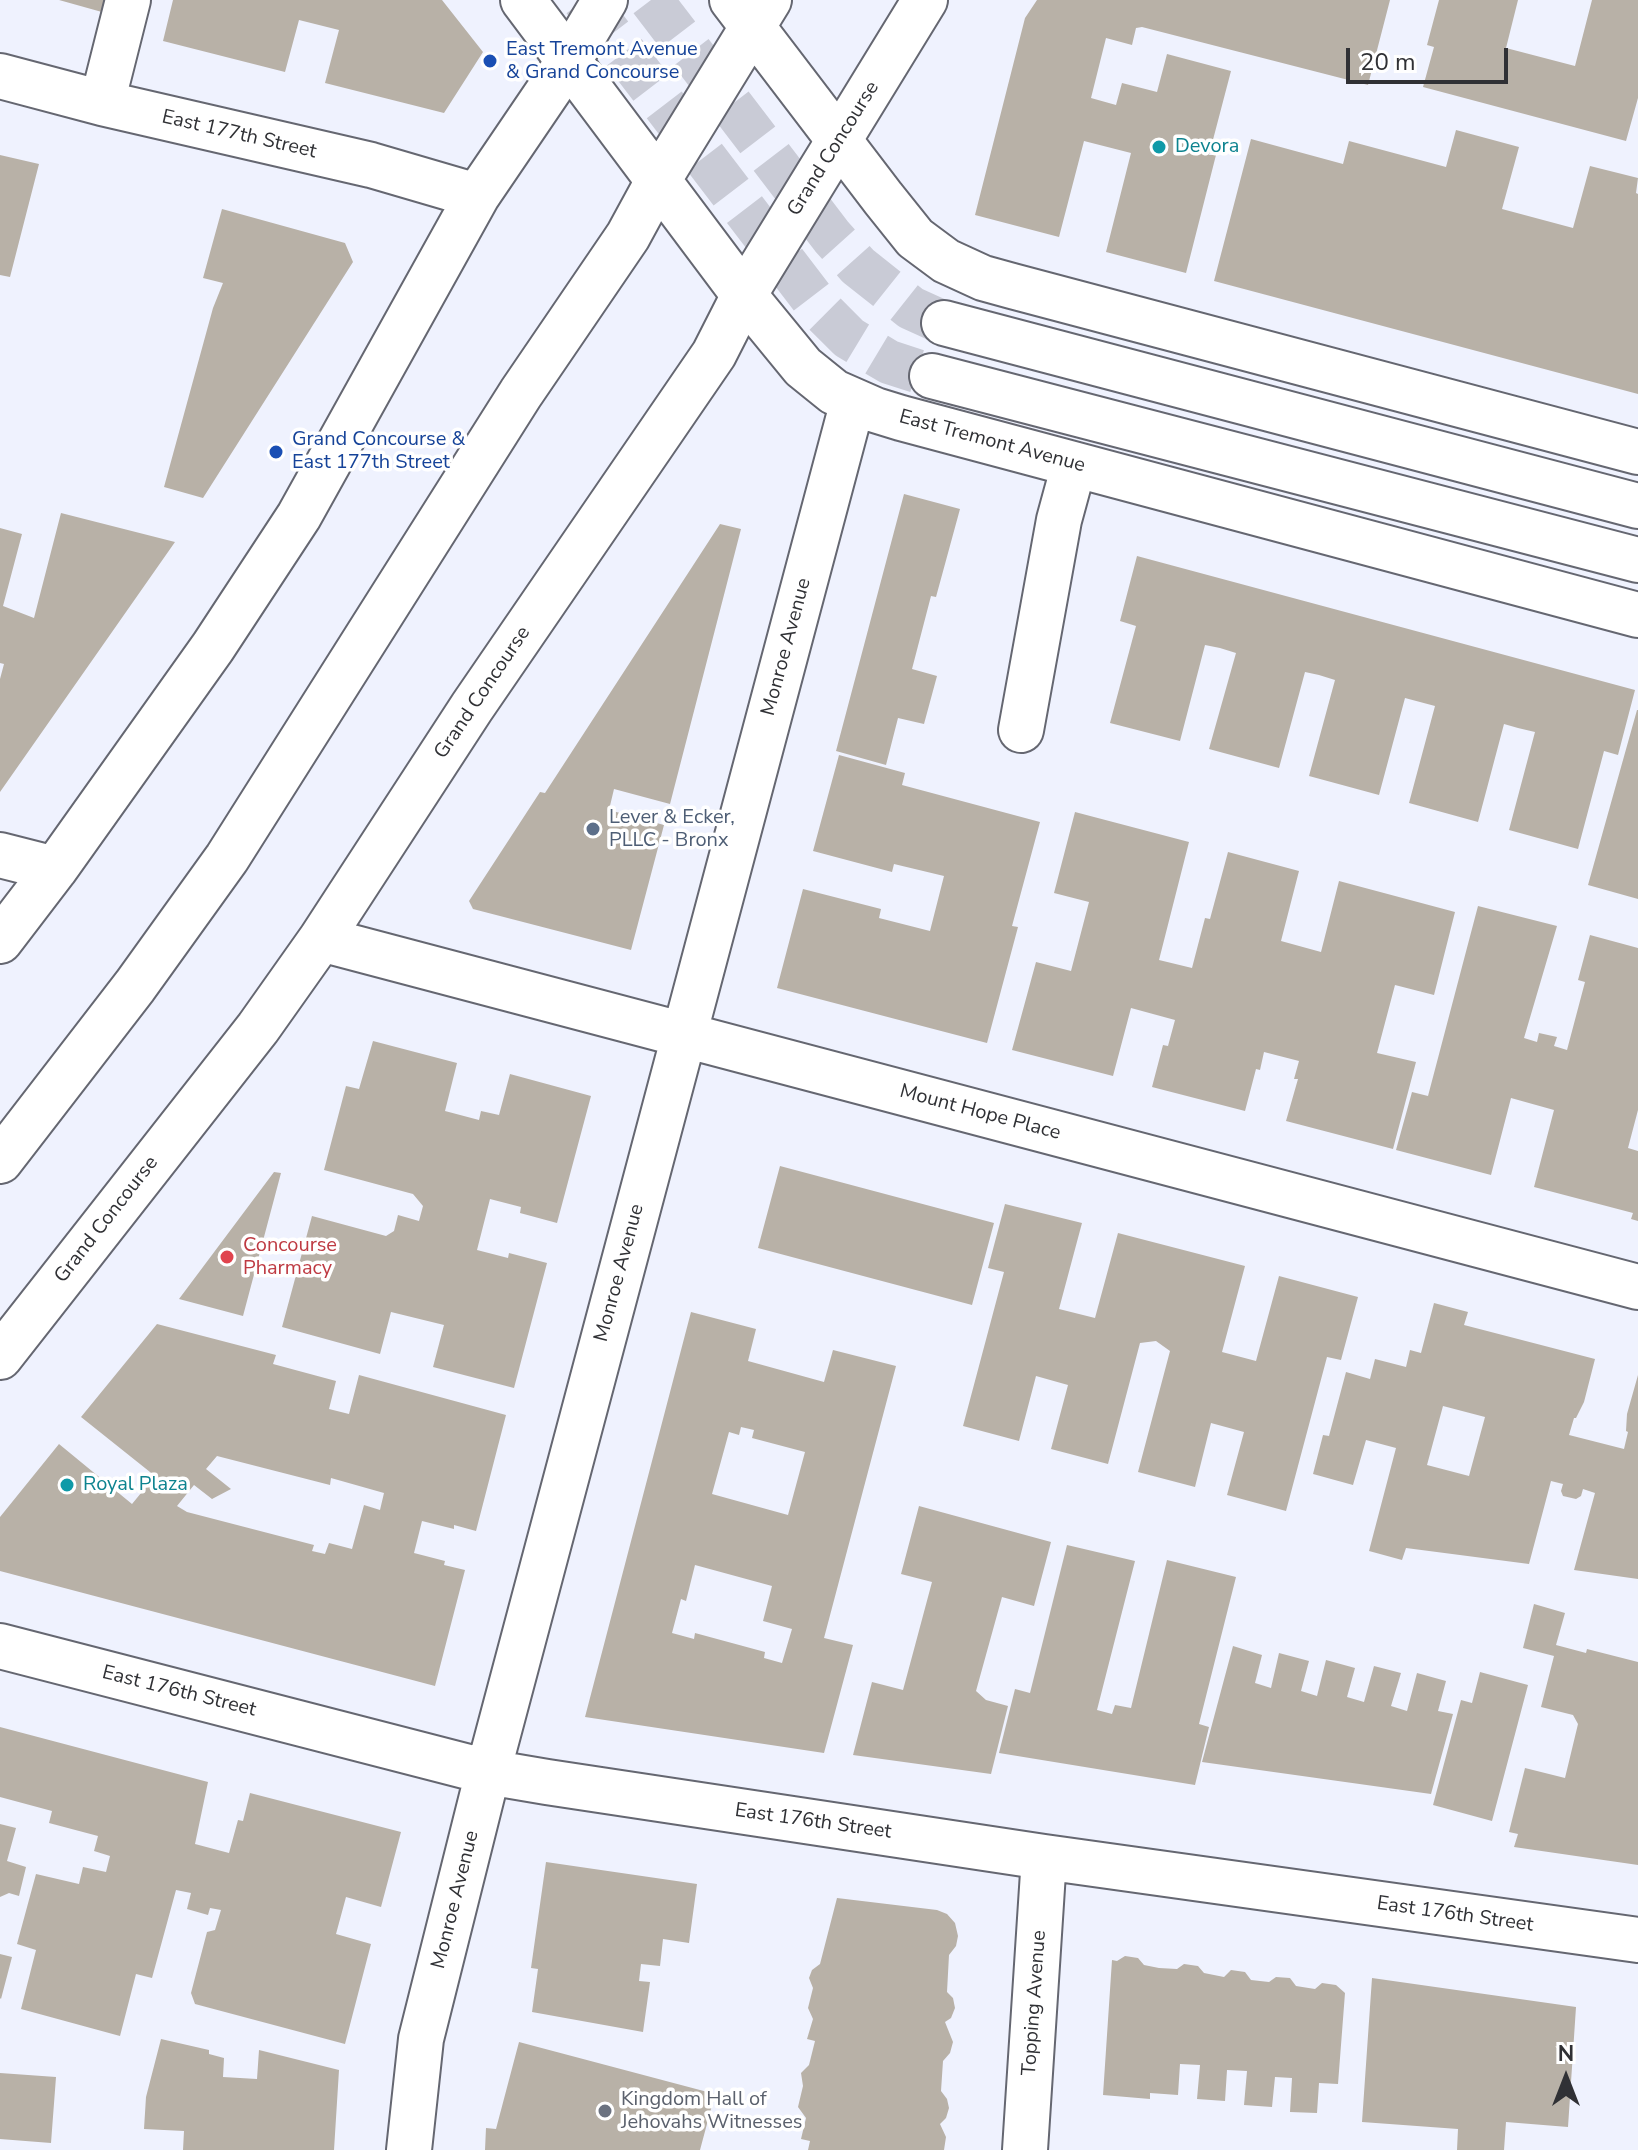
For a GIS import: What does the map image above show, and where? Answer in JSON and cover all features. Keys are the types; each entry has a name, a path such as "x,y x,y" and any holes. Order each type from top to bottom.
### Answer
{"street":[{"path":"102,103 128,0"},
{"name":"East Tremont Avenue","path":"523,0 744,295 803,367 834,392 901,418 1638,615"},
{"path":"0,941 213,647 299,516 477,196 568,62 605,0"},
{"name":"Grand Concourse","path":"0,1357 258,1028 321,939 472,707 714,354 744,295 925,0"},
{"path":"0,1161 135,986 227,858 512,406 628,236 751,9 839,141 915,238 946,261 983,278 1638,452"},
{"name":"East 177th Street","path":"0,76 102,103 371,165 477,196"},
{"path":"944,323 1638,506"},
{"path":"932,376 1638,560"},
{"name":"Monroe Avenue","path":"409,2150 421,2039 488,1772 853,401"},
{"path":"1021,730 1059,520 1074,465"},
{"path":"0,855 55,869"},
{"name":"Mount Hope Place","path":"321,939 1638,1287"},
{"name":"East 176th Street","path":"0,1646 488,1772 1044,1857 1638,1940"},
{"name":"Topping Avenue","path":"1025,2150 1044,1857"}],"building":[{"path":"59,0 113,0 109,14"},
{"path":"173,0 442,0 483,52 444,113 325,83 339,30 299,20 285,72 163,41"},
{"name":"Devora","path":"1037,0 1390,0 1368,85 1142,27 1136,28 1132,45 1106,38 1091,98 1116,105 1122,83 1157,92 1167,54 1231,71 1209,155 1216,155 1186,273 1106,252 1131,153 1084,141 1059,237 975,215 1025,18"},
{"path":"1439,0 1518,0 1506,48 1575,66 1592,0 1638,0 1638,98 1626,141 1423,87 1434,47 1427,45"},
{"path":"1456,130 1519,147 1502,209 1573,228 1590,166 1638,178 1638,394 1214,281 1251,139 1343,164 1349,141 1446,167"},
{"path":"0,155 39,164 10,277 0,275"},
{"path":"222,209 345,243 353,262 203,498 164,487 213,308 223,283 203,278"},
{"path":"904,494 960,509 936,597 931,596 912,669 937,676 924,724 898,718 886,765 836,751"},
{"path":"61,513 175,542 0,792 0,679 4,664 0,663 0,528 22,534 3,606 34,618"},
{"path":"720,524 741,529 670,804 614,789 609,810 664,825 631,950 473,909 469,901 540,792 545,793"},
{"path":"1137,556 1635,690 1618,755 1604,751 1578,849 1509,830 1535,732 1504,724 1478,822 1409,803 1435,706 1405,698 1379,795 1309,776 1335,680 1319,675 1305,672 1279,768 1209,749 1236,653 1220,648 1205,645 1180,741 1110,723 1136,626 1120,621"},
{"path":"1638,710 1638,899 1588,885"},
{"path":"839,755 905,773 902,785 1040,822 1012,926 1018,927 987,1043 777,988 803,889 881,909 879,918 930,931 944,876 894,864 892,872 813,851"},
{"path":"1075,812 1189,842 1159,960 1192,968 1205,918 1210,919 1228,852 1299,871 1281,941 1321,952 1339,881 1455,912 1434,995 1395,985 1377,1053 1416,1062 1393,1149 1286,1121 1298,1079 1294,1079 1299,1061 1264,1052 1260,1070 1256,1069 1245,1111 1152,1087 1163,1045 1168,1046 1175,1020 1131,1008 1113,1076 1012,1050 1036,962 1071,971 1089,902 1054,893"},
{"path":"1478,906 1557,926 1524,1038 1537,1042 1539,1033 1557,1037 1554,1046 1567,1050 1585,982 1578,980 1590,935 1638,948 1638,1110 1628,1148 1638,1151 1638,1221 1631,1219 1633,1213 1534,1187 1554,1110 1511,1098 1491,1175 1396,1150 1412,1092 1428,1096"},
{"path":"373,1041 457,1063 445,1111 479,1120 481,1111 499,1115 510,1074 591,1096 557,1223 520,1213 521,1207 490,1199 477,1250 508,1258 509,1253 547,1263 514,1388 433,1367 444,1325 391,1312 380,1354 282,1327 312,1216 386,1236 394,1231 398,1215 419,1221 423,1206 413,1194 324,1170 346,1086 359,1089"},
{"path":"780,1166 994,1223 972,1305 758,1248"},
{"path":"274,1172 281,1173 243,1316 179,1299"},
{"path":"1005,1204 1082,1223 1059,1309 1095,1318 1118,1233 1245,1266 1222,1352 1256,1361 1279,1276 1358,1297 1341,1360 1327,1357 1286,1511 1227,1495 1244,1432 1211,1423 1195,1487 1138,1472 1170,1351 1156,1341 1140,1343 1108,1464 1051,1449 1068,1385 1036,1376 1019,1441 963,1426 1004,1272 988,1268"},
{"path":"1434,1303 1468,1312 1464,1325 1595,1359 1584,1402 1574,1418 1569,1435 1624,1449 1628,1432 1627,1414 1638,1375 1638,1579 1574,1570 1595,1493 1583,1489 1576,1499 1563,1496 1563,1484 1551,1481 1529,1564 1406,1548 1402,1560 1369,1551 1396,1448 1366,1440 1353,1485 1313,1474 1323,1435 1329,1436 1346,1372 1370,1379 1375,1359 1406,1367 1410,1350 1421,1353","holes":["1443,1406 1485,1417 1469,1476 1427,1465"]},
{"path":"691,1312 756,1329 748,1361 824,1382 833,1350 896,1366 824,1638 853,1645 824,1753 585,1717","holes":["741,1427 754,1430 752,1438 805,1452 788,1515 712,1494 729,1432 739,1435","695,1565 772,1586 763,1621 792,1629 782,1663 764,1658 765,1652 695,1633 694,1639 672,1633 681,1599 686,1601"]},
{"name":"Royal Plaza","path":"157,1324 276,1355 273,1364 336,1381 329,1409 349,1414 359,1375 506,1415 476,1531 422,1521 414,1553 465,1570 435,1686 0,1571 0,1517 59,1444 132,1504 155,1476 81,1417","holes":["217,1456 330,1485 331,1478 384,1493 380,1510 364,1505 352,1549 329,1543 325,1554 312,1551 314,1545 187,1512 177,1506 194,1485 212,1499 231,1489 206,1469"]},
{"path":"919,1506 1051,1542 1034,1606 1002,1597 976,1691 986,1700 1008,1706 991,1774 853,1755 872,1682 903,1690 932,1582 901,1574"},
{"path":"1067,1545 1135,1561 1097,1710 1112,1714 1115,1705 1131,1708 1167,1560 1236,1577 1199,1724 1209,1727 1195,1785 999,1753 1015,1689 1030,1693"},
{"path":"1534,1604 1565,1613 1556,1645 1638,1662 1638,1865 1514,1847 1518,1834 1509,1832 1525,1768 1565,1778 1578,1724 1573,1715 1541,1707 1554,1656 1523,1648"},
{"path":"1233,1646 1262,1655 1255,1683 1271,1688 1279,1653 1309,1661 1301,1691 1317,1696 1326,1660 1355,1668 1347,1697 1364,1702 1374,1666 1401,1673 1391,1706 1407,1711 1417,1673 1446,1681 1438,1711 1453,1714 1431,1794 1202,1762"},
{"path":"1480,1672 1528,1685 1492,1821 1433,1805 1461,1700 1472,1703"},
{"path":"0,1727 208,1782 195,1844 229,1853 238,1820 243,1821 250,1793 401,1832 381,1907 346,1897 336,1934 371,1944 345,2044 195,2004 191,1993 207,1932 215,1930 221,1910 210,1908 208,1915 187,1909 191,1893 176,1890 152,1978 136,1974 120,2036 21,2009 36,1950 17,1944 36,1874 79,1884 83,1867 106,1872 110,1856 94,1851 98,1836 49,1823 52,1811 0,1797"},
{"path":"0,1824 16,1828 7,1861 26,1867 19,1896 9,1893 0,1897"},
{"path":"546,1862 697,1884 689,1943 663,1939 660,1966 641,1964 639,1981 650,1982 643,2032 532,2012 538,1969 531,1968"},
{"path":"837,1898 937,1910 947,1914 955,1923 958,1936 956,1946 949,1955 947,1992 953,1998 955,2008 951,2018 945,2022 953,2042 950,2053 943,2061 941,2091 949,2108 940,2124 946,2137 944,2150 808,2150 810,2141 801,2139 806,2118 798,2107 803,2086 801,2073 809,2065 815,2041 807,2039 813,2019 808,2008 813,1988 809,1978 812,1970 820,1964"},
{"path":"0,1954 12,1957 1,1999 0,1998"},
{"path":"1125,1956 1138,1958 1144,1965 1159,1968 1177,1969 1184,1964 1198,1966 1204,1973 1224,1977 1231,1970 1245,1972 1251,1980 1269,1982 1276,1977 1290,1978 1296,1986 1315,1989 1322,1983 1336,1985 1345,1993 1338,2084 1319,2083 1317,2113 1290,2112 1292,2078 1275,2077 1272,2107 1244,2105 1247,2071 1227,2070 1225,2101 1197,2099 1200,2065 1180,2064 1178,2095 1150,2093 1150,2099 1103,2095 1112,1960 1117,1961"},
{"path":"1372,1978 1576,2007 1568,2127 1506,2122 1504,2150 1457,2150 1458,2129 1362,2122"},
{"path":"161,2039 209,2050 209,2054 224,2058 223,2077 257,2079 259,2050 339,2070 334,2150 183,2150 184,2131 144,2129 146,2097"},
{"name":"Kingdom Hall of Jehovahs Witnesses","path":"519,2042 715,2094 700,2150 485,2150 486,2128 496,2129"},
{"path":"0,2073 56,2077 51,2143 0,2139"}],"tunnel":[{"path":"584,0 822,311 849,338 889,362 932,376"},
{"path":"651,0 832,237 858,266 911,308 944,323"}],"place":[{"name":"East Tremont Avenue & Grand Concourse","path":"490,61"},
{"name":"Devora","path":"1159,147"},
{"name":"Grand Concourse & East 177th Street","path":"276,452"},
{"name":"Lever & Ecker, PLLC - Bronx","path":"593,829"},
{"name":"Concourse Pharmacy","path":"227,1257"},
{"name":"Royal Plaza","path":"67,1485"},
{"name":"Kingdom Hall of Jehovahs Witnesses","path":"605,2111"}]}
